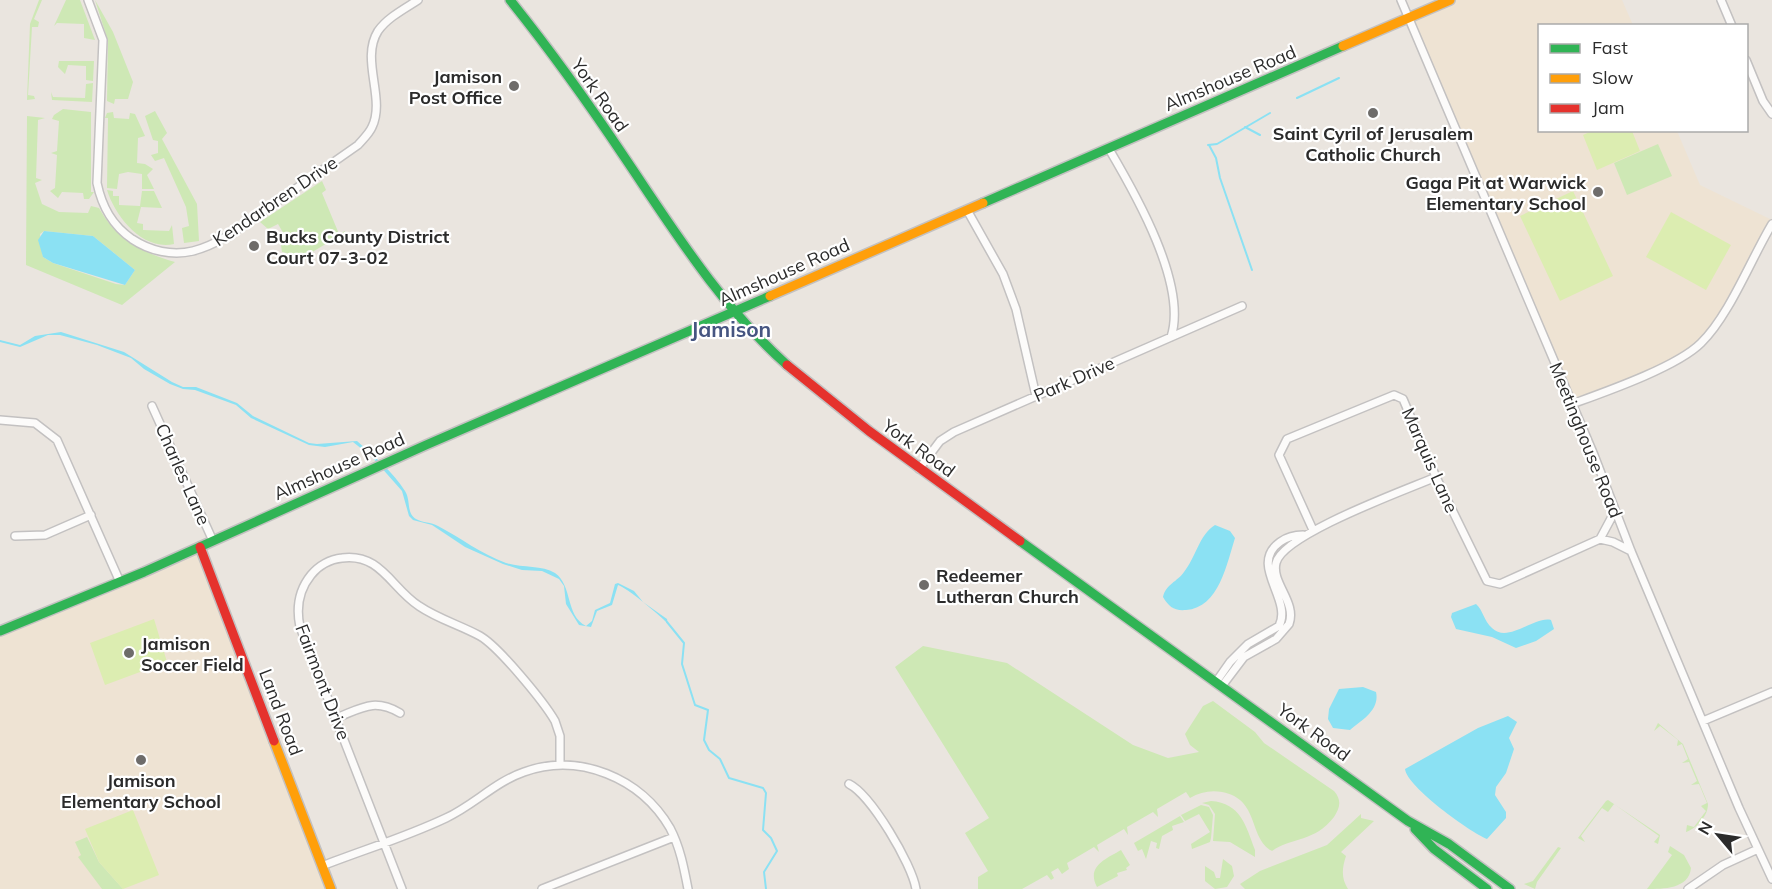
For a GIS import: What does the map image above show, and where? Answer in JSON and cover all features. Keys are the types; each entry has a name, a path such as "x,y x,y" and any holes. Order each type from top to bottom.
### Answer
{"main road":[{"name":"York Road","path":"510,0 632,169 688,256 735,313 838,409 1408,821 1449,844 1510,889"},
{"name":"Almshouse Road","path":"0,631 120,582 376,468 1450,0"},
{"name":"Land Road","path":"200,547 331,889"},
{"name":"York Road","path":"1408,821 1434,849 1487,889"}],"street":[{"name":"Kendarbren Drive","path":"88,0 103,40 97,183 100,198 113,223 127,236 151,249 167,254 191,252 221,239 358,145 372,129 377,108 372,61 373,44 378,32 390,19 418,0"},
{"name":"Meetinghouse Road","path":"1401,0 1572,404 1631,551 1772,879"},
{"path":"1721,0 1731,24"},
{"path":"1748,65 1763,101 1772,114"},
{"path":"1109,148 1134,191 1156,242 1174,309 1174,327 1171,337"},
{"path":"968,210 1010,292 1024,338 1036,396"},
{"path":"1572,404 1677,360 1700,344 1724,311 1772,224"},
{"name":"Park Drive","path":"919,469 944,438 1242,306"},
{"name":"Marquis Lane","path":"1313,530 1280,454 1287,439 1388,396 1398,396 1403,399 1436,477 1481,574 1487,581 1496,585 1600,539"},
{"name":"Charles Lane","path":"152,406 213,541"},
{"path":"0,420 35,423 52,435 62,449 120,582"},
{"path":"1219,684 1230,662 1248,644 1279,626 1283,611 1269,575 1270,555 1282,541 1295,535 1303,535 1436,477"},
{"path":"1615,512 1600,539 1613,542 1631,551"},
{"path":"15,536 45,535 91,515"},
{"name":"Fairmont Drive","path":"402,889 300,627 298,599 306,581 319,567 337,558 354,557 378,566 419,606 490,643 555,721 560,736 560,765"},
{"path":"1703,721 1772,692"},
{"path":"336,718 375,704 388,706 400,713"},
{"path":"322,866 452,815 512,777 534,769 560,765 599,770 632,786 658,810 674,837 688,889"},
{"path":"849,784 869,800 912,871 916,889"},
{"path":"542,889 674,837"},
{"path":"1688,889 1723,865 1758,849"}],"shaded area":[{"path":"1450,0 1622,0 1633,24 1538,24 1538,132 1677,132 1700,185 1772,220 1772,224 1724,311 1700,344 1677,360 1572,404 1409,18"},
{"name":"Jamison Elementary School","path":"200,547 332,889 0,889 0,631"}],"green space":[{"path":"39,0 42,0 34,19 39,22 38,27 32,27 28,95 34,96 35,99 27,100 30,24"},
{"path":"66,0 80,0 95,40 84,38 84,24 57,23 54,26"},
{"path":"95,0 113,32 133,82 128,99 115,99 114,104 107,101 108,41"},
{"path":"59,61 94,61 93,81 86,80 86,66 68,65 65,74 58,67"},
{"path":"93,83 92,102 52,100 51,92 53,97 85,98 86,84"},
{"path":"63,109 91,112 91,192 94,192 89,199 84,199 83,193 62,192 58,198 50,191 55,188 57,155 51,153 57,151 59,121 52,119"},
{"path":"155,111 167,133 162,139 197,204 199,241 184,243 182,228 189,226 186,207 164,158 155,161 151,155 158,153 158,141 153,140 145,116"},
{"path":"113,112 114,118 129,119 130,113 135,114 145,136 138,138 137,163 145,164 153,169 147,175 154,189 142,189 142,174 128,172 119,174 117,189 107,188 108,118 105,118 107,113"},
{"path":"27,116 45,118 38,120 36,178 42,180 35,183 42,204 59,212 88,213 91,206 99,208 122,237 151,254 175,262 122,305 26,265","holes":["44,231 93,236 135,270 125,285 53,263 43,257 40,234"]},
{"path":"1590,132 1632,132 1640,151 1597,170 1583,135"},
{"path":"1658,144 1672,176 1627,195 1614,163"},
{"path":"322,181 326,190 322,193 339,234 345,231 347,239 342,241 339,236 304,257 282,252 281,245 288,241 278,224 268,229 260,222"},
{"path":"107,190 113,191 113,196 119,196 119,205 140,206 142,191 154,191 162,208 141,207 137,223 143,224 143,230 169,231 172,225 174,244 162,245 141,237 123,220"},
{"path":"1573,191 1613,276 1560,301 1520,216"},
{"path":"1671,212 1731,245 1706,290 1646,257"},
{"name":"Jamison Soccer Field","path":"154,619 167,662 105,685 90,643"},
{"path":"923,646 1007,663 1133,745 1168,758 1199,752 1190,745 1185,734 1203,706 1213,701 1255,732 1264,743 1334,791 1339,801 1338,810 1327,825 1319,831 1272,851 1259,837 1248,810 1234,796 1214,791 1190,798 1186,792 1157,809 1158,817 1153,812 1127,827 1128,835 1124,829 1097,845 1099,852 1094,847 1067,863 1069,869 1062,874 1058,868 1051,872 1054,878 1051,880 1047,875 1022,889 978,889 978,877 988,871 965,833 989,818 895,667"},
{"path":"1658,723 1683,744 1708,804 1706,813 1701,821 1694,828 1686,832 1687,825 1694,827 1706,811 1701,806 1707,803 1699,784 1691,785 1697,781 1689,762 1682,763 1688,759 1682,744 1677,746 1678,740 1660,726 1654,731"},
{"path":"1211,801 1229,806 1241,817 1249,832 1255,857 1230,842 1213,841 1215,814 1209,805 1202,803"},
{"path":"1606,801 1614,804 1608,812 1602,808 1581,836 1585,842 1578,838"},
{"path":"1201,805 1209,807 1213,815 1211,838 1210,842 1192,849 1191,844 1210,832 1199,814 1185,821 1181,815"},
{"path":"1615,805 1660,835 1658,844 1654,842 1659,836"},
{"path":"133,810 159,875 123,889 99,862 85,829"},
{"path":"1361,814 1361,818 1374,821 1341,852 1346,856 1343,873 1348,889 1245,889 1240,884 1260,871 1327,845"},
{"path":"1180,816 1184,822 1172,826 1173,830 1162,836 1159,849 1156,848 1157,843 1151,841 1146,859 1142,849 1138,851 1134,843"},
{"path":"87,837 99,862 123,889 102,889 78,857 81,855 75,842"},
{"path":"1670,846 1684,855 1691,868 1689,875 1686,880 1674,886 1647,889 1672,855 1668,852"},
{"path":"1558,847 1561,848 1537,882 1535,889 1524,884 1533,881"},
{"path":"1121,850 1130,865 1126,868 1127,870 1117,873 1118,876 1097,887 1094,880 1096,868 1104,860"},
{"path":"1223,859 1232,866 1234,876 1227,887 1215,889 1205,881 1205,866 1214,872 1216,878 1220,878"}],"water":[{"path":"44,231 93,236 135,270 125,285 53,263 43,257 38,240"},
{"path":"61,332 124,352 172,382 183,387 196,387 237,403 253,416 309,443 357,441 395,477 407,495 411,513 416,519 438,526 480,551 506,563 550,570 555,573 564,585 575,615 586,626 592,621 595,610 610,603 615,584 618,583 634,591 643,602 618,585 612,605 597,611 591,627 579,625 566,604 564,586 559,579 542,571 522,570 503,564 465,547 432,525 413,520 409,516 402,491 372,457 353,442 325,447 309,445 251,418 236,405 195,390 183,389 170,384 144,369 131,358 97,345 60,335 48,335 20,347 0,342 0,340 20,345 35,336"},
{"path":"1215,525 1230,531 1235,538 1220,583 1214,593 1197,607 1186,610 1172,608 1163,597 1164,593 1184,572 1201,540"},
{"path":"644,602 667,619 668,624 658,615"},
{"path":"1476,604 1489,625 1498,632 1506,633 1544,620 1551,620 1554,629 1536,641 1516,648 1492,637 1456,629 1451,617 1452,613"},
{"path":"1363,687 1376,692 1377,698 1373,709 1350,730 1333,728 1328,719 1329,709 1339,689"},
{"path":"1508,716 1517,722 1509,738 1514,749 1506,773 1496,787 1495,795 1506,812 1506,818 1487,839 1454,819 1427,797 1408,777 1405,769 1478,728"}],"waterway":[{"path":"1297,98 1339,78"},
{"path":"1208,145 1217,144 1270,113"},
{"path":"1245,127 1260,135"},
{"path":"1209,145 1216,158 1220,178 1252,270"},
{"path":"667,622 684,643 682,664 695,705 708,710 704,740 709,750 720,759 729,778 763,788 766,793 763,830 771,838 777,851 764,872 766,889"}],"traffic: fast":[{"path":"510,0 584,98 719,293 740,318 787,365"},
{"path":"983,203 1343,46"},
{"path":"0,631 144,572 426,445 770,296"},
{"path":"1020,541 1408,821 1449,844 1510,889"},
{"path":"1415,829 1434,849 1487,889"}],"traffic: slow":[{"path":"1343,46 1450,0"},
{"path":"770,296 983,203"},
{"path":"274,741 331,889"}],"traffic: jam":[{"path":"787,365 869,431 1020,541"},
{"path":"200,547 274,741"}],"place":[{"name":"Jamison Post Office","path":"514,86"},
{"name":"Saint Cyril of Jerusalem Catholic Church","path":"1373,113"},
{"name":"Gaga Pit at Warwick Elementary School","path":"1598,192"},
{"name":"Bucks County District Court 07-3-02","path":"254,246"},
{"name":"Redeemer Lutheran Church","path":"924,585"},
{"name":"Jamison Soccer Field","path":"129,653"},
{"name":"Jamison Elementary School","path":"141,760"}],"district":[{"name":"Jamison","path":"731,329"}]}
